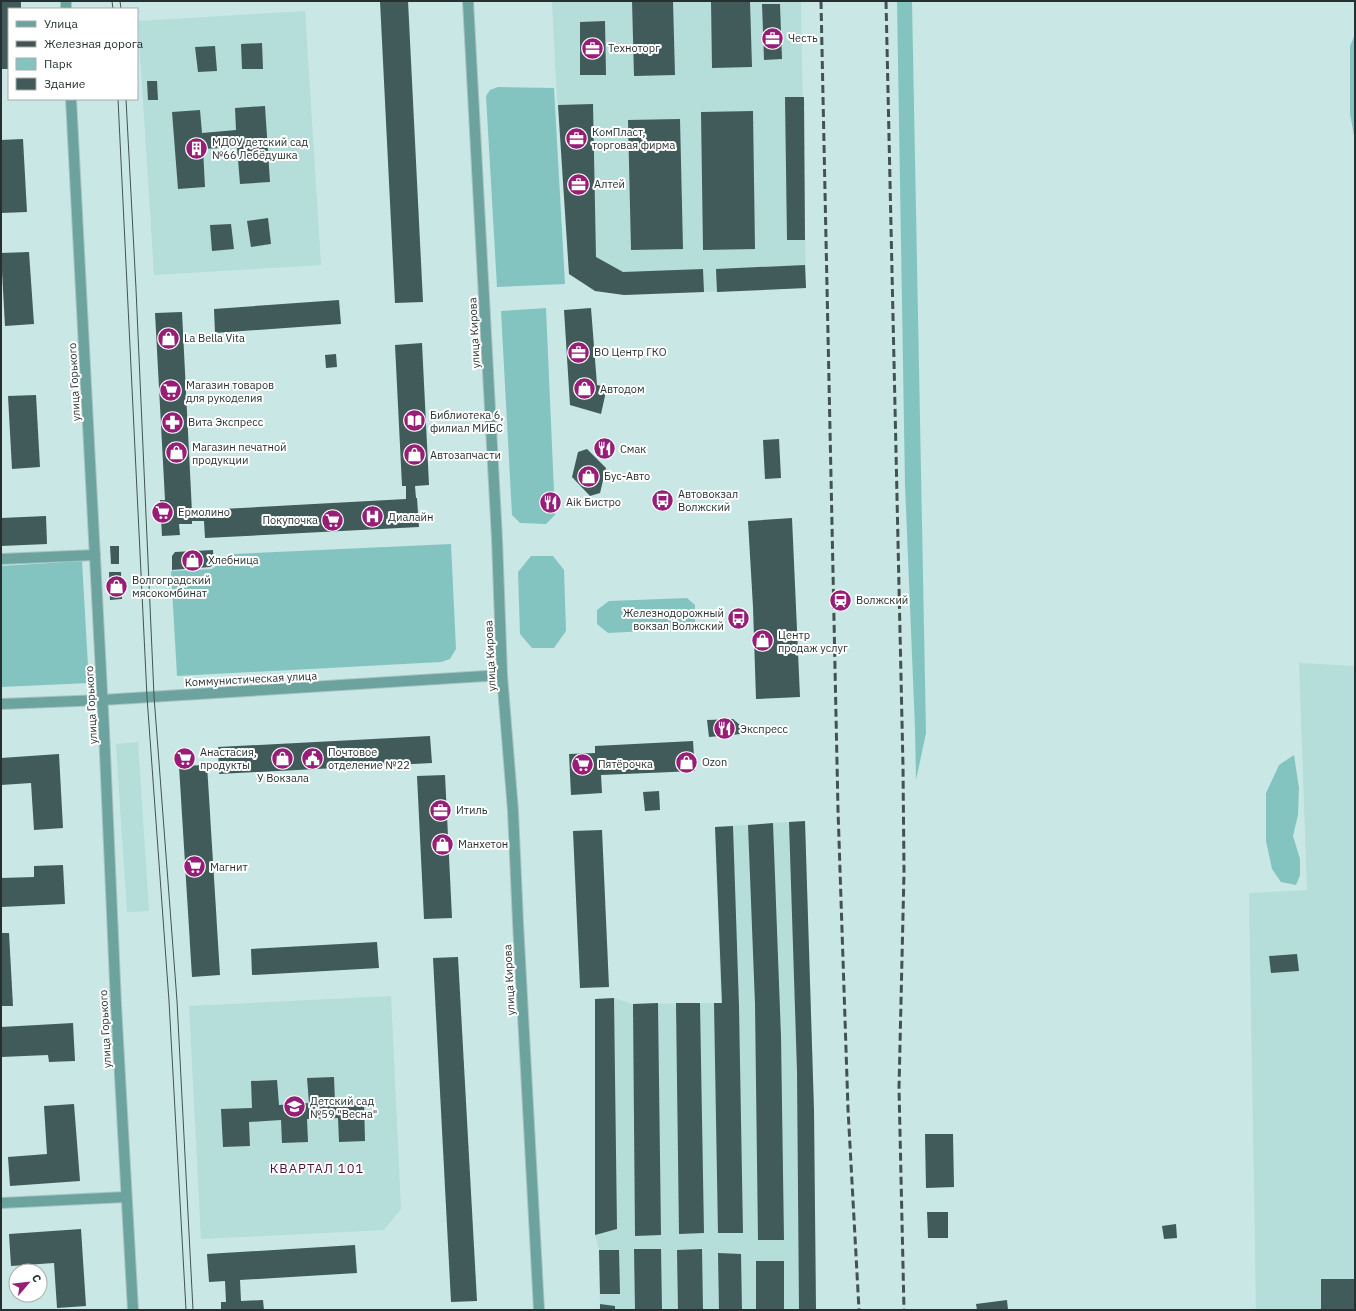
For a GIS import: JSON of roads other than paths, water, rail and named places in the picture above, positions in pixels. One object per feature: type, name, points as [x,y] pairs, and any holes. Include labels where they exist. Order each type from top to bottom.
[{"type":"street","name":"улица Кирова","points":[[468,1],[502,676],[513,812],[539,1310]]},
{"type":"street","name":"улица Горького","points":[[71,100],[95,555],[116,1005],[133,1310]]},
{"type":"street","points":[[1,559],[95,555]]},
{"type":"street","name":"Коммунистическая улица","points":[[1,704],[102,700],[502,676]]},
{"type":"street","points":[[1,1203],[126,1198]]},
{"type":"tram line","points":[[112,1],[113,8]]},
{"type":"tram line","points":[[120,1],[121,8]]},
{"type":"tram line","points":[[118,100],[147,697],[169,1001],[186,1310]]},
{"type":"tram line","points":[[126,100],[154,696],[177,1001],[193,1310]]},
{"type":"railway","points":[[821,1],[838,810],[848,1109],[859,1310]]},
{"type":"railway","points":[[886,1],[903,767],[904,872],[899,1088],[904,1310]]},
{"type":"place","name":"Честь","points":[[772,38]]},
{"type":"place","name":"Техноторг","points":[[592,48]]},
{"type":"place","name":"КомПласт, торговая фирма","points":[[576,138]]},
{"type":"place","name":"МДОУ детский сад №66 Лебёдушка","points":[[197,148]]},
{"type":"place","name":"Алтей","points":[[579,184]]},
{"type":"place","name":"La Bella Vita","points":[[169,338]]},
{"type":"place","name":"ВО Центр ГКО","points":[[579,352]]},
{"type":"place","name":"Автодом","points":[[585,389]]},
{"type":"place","name":"Магазин товаров для рукоделия","points":[[170,391]]},
{"type":"place","name":"Библиотека 6, филиал МИБС","points":[[414,421]]},
{"type":"place","name":"Вита Экспресс","points":[[173,422]]},
{"type":"place","name":"Смак","points":[[604,449]]},
{"type":"place","name":"Магазин печатной продукции","points":[[176,453]]},
{"type":"place","name":"Автозапчасти","points":[[414,455]]},
{"type":"place","name":"Бус-Авто","points":[[588,476]]},
{"type":"place","name":"Автовокзал Волжский","points":[[663,500]]},
{"type":"place","name":"Aik Бистро","points":[[551,502]]},
{"type":"place","name":"Ермолино","points":[[163,512]]},
{"type":"place","name":"Диалайн","points":[[373,517]]},
{"type":"place","name":"Покупочка","points":[[333,520]]},
{"type":"place","name":"Хлебница","points":[[193,560]]},
{"type":"place","name":"Волгоградский мясокомбинат","points":[[116,586]]},
{"type":"place","name":"Волжский","points":[[841,600]]},
{"type":"place","name":"Железнодорожный вокзал Волжский","points":[[739,619]]},
{"type":"place","name":"Центр продаж услуг","points":[[763,641]]},
{"type":"place","name":"Экспресс","points":[[724,729]]},
{"type":"place","name":"Анастасия, продукты","points":[[184,758]]},
{"type":"place","name":"У Вокзала","points":[[283,758]]},
{"type":"place","name":"Почтовое отделение №22","points":[[312,758]]},
{"type":"place","name":"Ozon","points":[[686,762]]},
{"type":"place","name":"Пятёрочка","points":[[582,764]]},
{"type":"place","name":"Итиль","points":[[440,810]]},
{"type":"place","name":"Манхетон","points":[[442,844]]},
{"type":"place","name":"Магнит","points":[[195,867]]},
{"type":"place","name":"Детский сад №59 \"Весна\"","points":[[295,1107]]},
{"type":"district","name":"КВАРТАЛ 101","points":[[317,1168]]}]
